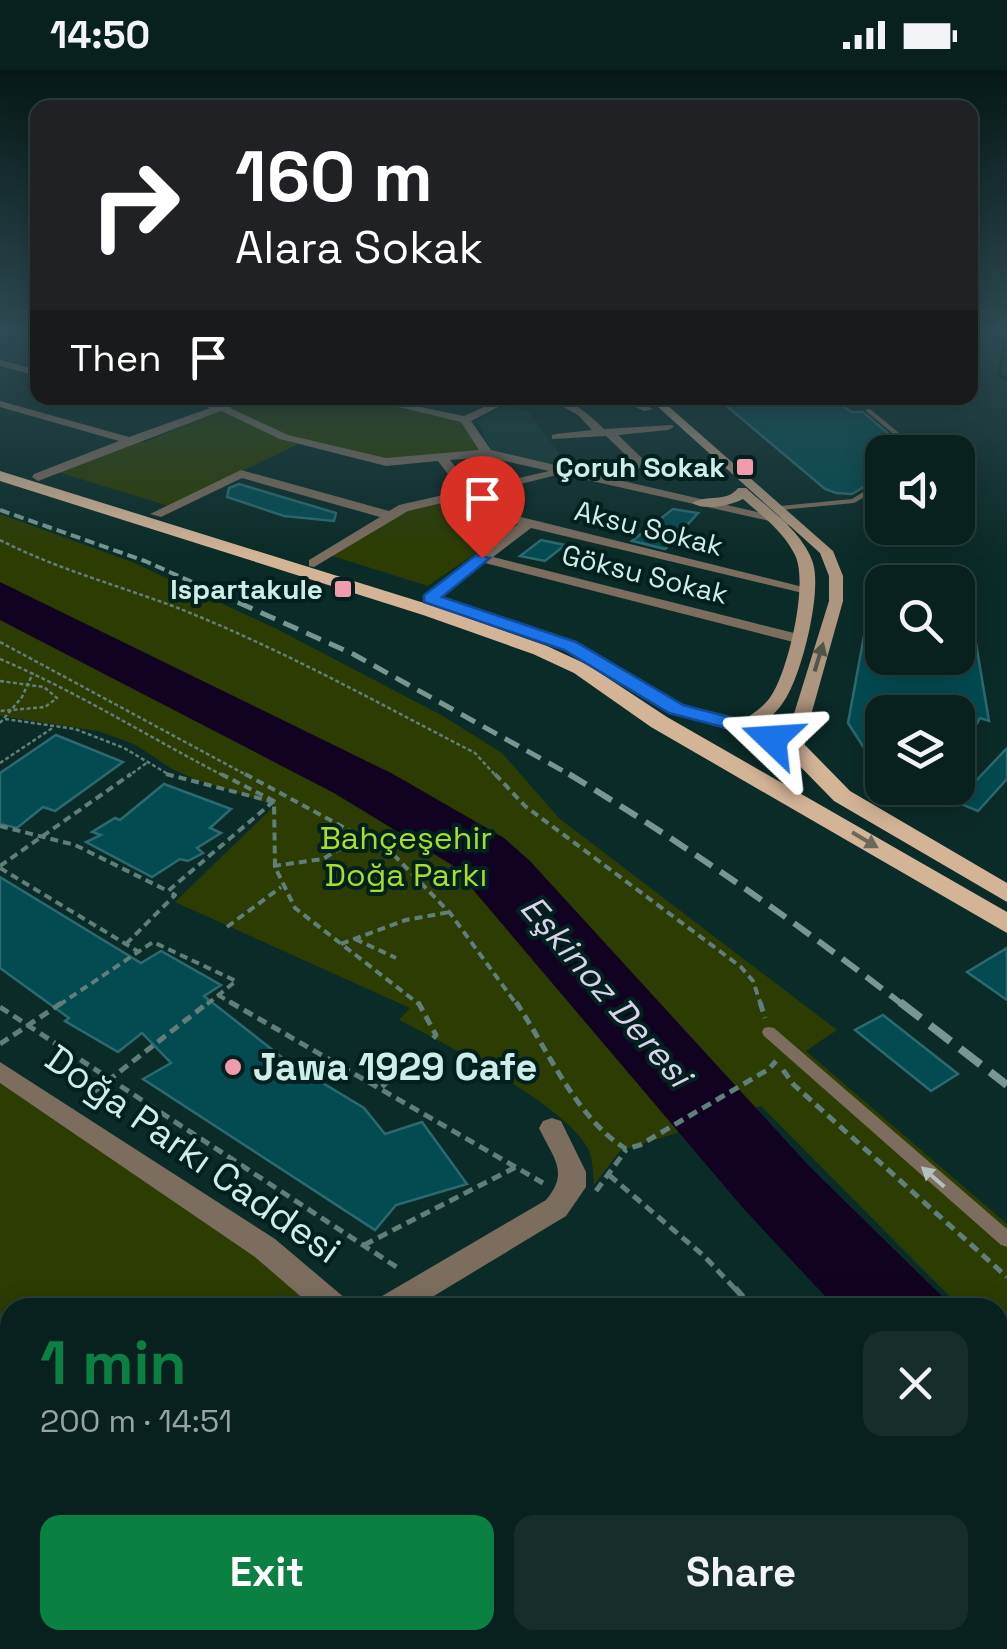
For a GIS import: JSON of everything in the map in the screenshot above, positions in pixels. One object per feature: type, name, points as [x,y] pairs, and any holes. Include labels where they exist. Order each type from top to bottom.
[{"type":"main road","points":[[654,408],[668,426],[744,493],[802,527],[826,551],[836,576],[836,601],[796,733],[810,783],[800,789],[781,790]]},
{"type":"main road","points":[[655,408],[776,514],[808,564],[810,583],[783,690],[767,714],[732,738],[720,754]]},
{"type":"main road","points":[[0,465],[570,646],[676,709],[745,727],[806,760],[842,796],[1007,894]]},
{"type":"main road","points":[[0,476],[412,605],[540,650],[581,669],[659,722],[1007,924]]},
{"type":"main road","points":[[698,502],[729,501],[744,493]]},
{"type":"street","points":[[13,408],[126,439],[145,438],[220,408],[284,437],[386,462],[487,454],[698,502],[776,514]]},
{"type":"street","points":[[410,408],[465,420],[487,408]]},
{"type":"street","points":[[571,408],[636,459],[633,470],[612,482]]},
{"type":"street","points":[[465,420],[487,454]]},
{"type":"street","points":[[556,437],[668,426]]},
{"type":"street","points":[[38,477],[126,439]]},
{"type":"street","name":"Aksu Sokak","points":[[443,460],[469,492],[526,524],[806,592]]},
{"type":"street","points":[[314,563],[388,516],[562,471]]},
{"type":"street","points":[[156,514],[241,474],[388,516]]},
{"type":"street","points":[[430,599],[526,524]]},
{"type":"street","name":"Göksu Sokak","points":[[482,558],[797,638]]},
{"type":"street","name":"Doğa Parkı Caddesi","points":[[0,1071],[265,1248],[324,1298]]},
{"type":"street","points":[[405,1298],[536,1222],[566,1196],[573,1187],[573,1172],[552,1128]]},
{"type":"lane","points":[[868,410],[898,435]]},
{"type":"lane","points":[[776,514],[854,501],[865,494]]},
{"type":"lane","points":[[769,1032],[1007,1240]]},
{"type":"path","points":[[0,540],[39,560],[89,579],[139,591],[256,640],[474,753],[525,806],[741,968],[753,982],[776,1062],[794,1086],[1007,1277]]},
{"type":"path","points":[[0,642],[393,854],[450,912],[478,948],[590,1118],[608,1138],[626,1149]]},
{"type":"path","points":[[0,659],[274,801],[278,818],[273,866],[282,887],[298,911],[421,1004],[436,1035],[431,1040]]},
{"type":"path","points":[[2,721],[33,673]]},
{"type":"path","points":[[0,681],[30,683],[55,692],[57,698],[45,706],[0,711]]},
{"type":"path","points":[[2,721],[56,726],[124,748],[182,780],[274,801]]},
{"type":"path","points":[[0,764],[56,726]]},
{"type":"path","points":[[138,952],[0,867],[148,762]]},
{"type":"path","points":[[168,891],[274,801]]},
{"type":"path","points":[[0,826],[75,846],[175,895],[126,944]]},
{"type":"path","points":[[273,866],[323,858],[363,835]]},
{"type":"path","points":[[227,927],[282,887]]},
{"type":"path","points":[[341,944],[406,920],[450,912]]},
{"type":"path","points":[[354,939],[396,958]]},
{"type":"path","points":[[0,1044],[152,942],[236,981],[64,1114]]},
{"type":"path","points":[[218,995],[566,1196],[592,1196],[626,1149],[640,1145],[776,1062]]},
{"type":"path","points":[[0,1006],[426,1286]]},
{"type":"path","points":[[380,1089],[415,1057]]},
{"type":"path","points":[[363,1245],[516,1167]]},
{"type":"path","points":[[610,1174],[704,1256],[744,1298]]},
{"type":"shaded area","points":[[501,408],[528,411],[570,469],[491,450],[477,421]]},
{"type":"green space","points":[[401,408],[461,422],[480,451],[389,460],[286,435],[230,410]]},
{"type":"green space","points":[[220,411],[298,444],[169,506],[51,470],[125,439],[145,442]]},
{"type":"green space","points":[[467,495],[520,523],[428,586],[329,555],[406,509]]},
{"type":"green space","name":"Bahçeşehir Doğa Parkı","points":[[0,514],[132,562],[277,629],[443,716],[502,753],[560,819],[837,1030],[806,1051],[1007,1224],[1007,1298],[951,1298],[761,1106],[620,1151],[594,1185],[590,1154],[580,1137],[535,1098],[399,1020],[410,1008],[175,902],[275,805],[197,780],[136,745],[98,731],[0,716]]},
{"type":"green space","points":[[0,1071],[323,1298],[0,1298]]},
{"type":"water","name":"Eşkinoz Deresi","points":[[0,582],[393,774],[504,838],[530,861],[809,1166],[944,1298],[827,1298],[743,1208],[452,865],[334,793],[0,620]]},
{"type":"building","points":[[728,408],[845,408],[863,412],[890,435],[865,435],[865,486],[852,494],[825,489]]},
{"type":"building","points":[[239,484],[336,513],[334,521],[284,516],[227,497],[229,488]]},
{"type":"building","points":[[673,509],[698,513],[665,549],[632,541]]},
{"type":"building","points":[[541,540],[565,545],[545,561],[520,556]]},
{"type":"building","points":[[865,631],[865,675],[975,675],[975,638],[989,721],[980,718],[975,726],[975,695],[865,695],[865,750],[848,723]]},
{"type":"building","points":[[56,735],[123,762],[55,811],[43,807],[17,828],[0,824],[0,773]]},
{"type":"building","points":[[1007,748],[1007,779],[978,811],[963,805],[975,805],[975,782]]},
{"type":"building","points":[[164,784],[231,809],[210,828],[221,833],[197,848],[203,853],[188,861],[180,859],[152,877],[86,842],[101,835],[92,832],[115,818],[120,820]]},
{"type":"building","points":[[0,877],[141,963],[161,951],[221,985],[204,996],[288,1062],[364,1108],[385,1134],[422,1122],[467,1184],[396,1205],[375,1230],[143,1079],[171,1063],[142,1033],[118,1052],[65,1021],[69,1018],[0,968]]},
{"type":"building","points":[[1007,948],[1007,1000],[967,972]]},
{"type":"building","points":[[883,1015],[958,1074],[931,1091],[855,1030]]},
{"type":"railway","points":[[0,510],[145,561],[221,595]]},
{"type":"railway","points":[[215,592],[353,654],[572,776]]},
{"type":"railway","points":[[572,776],[739,885],[903,1005]]},
{"type":"railway","points":[[900,1002],[1007,1085]]},
{"type":"place","name":"Çoruh Sokak","points":[[745,467]]},
{"type":"place","name":"Ispartakule","points":[[343,589]]},
{"type":"place","name":"Jawa 1929 Cafe","points":[[233,1067]]},
{"type":"route","points":[[482,558],[430,599],[570,646],[676,709],[745,727],[772,739]]}]
